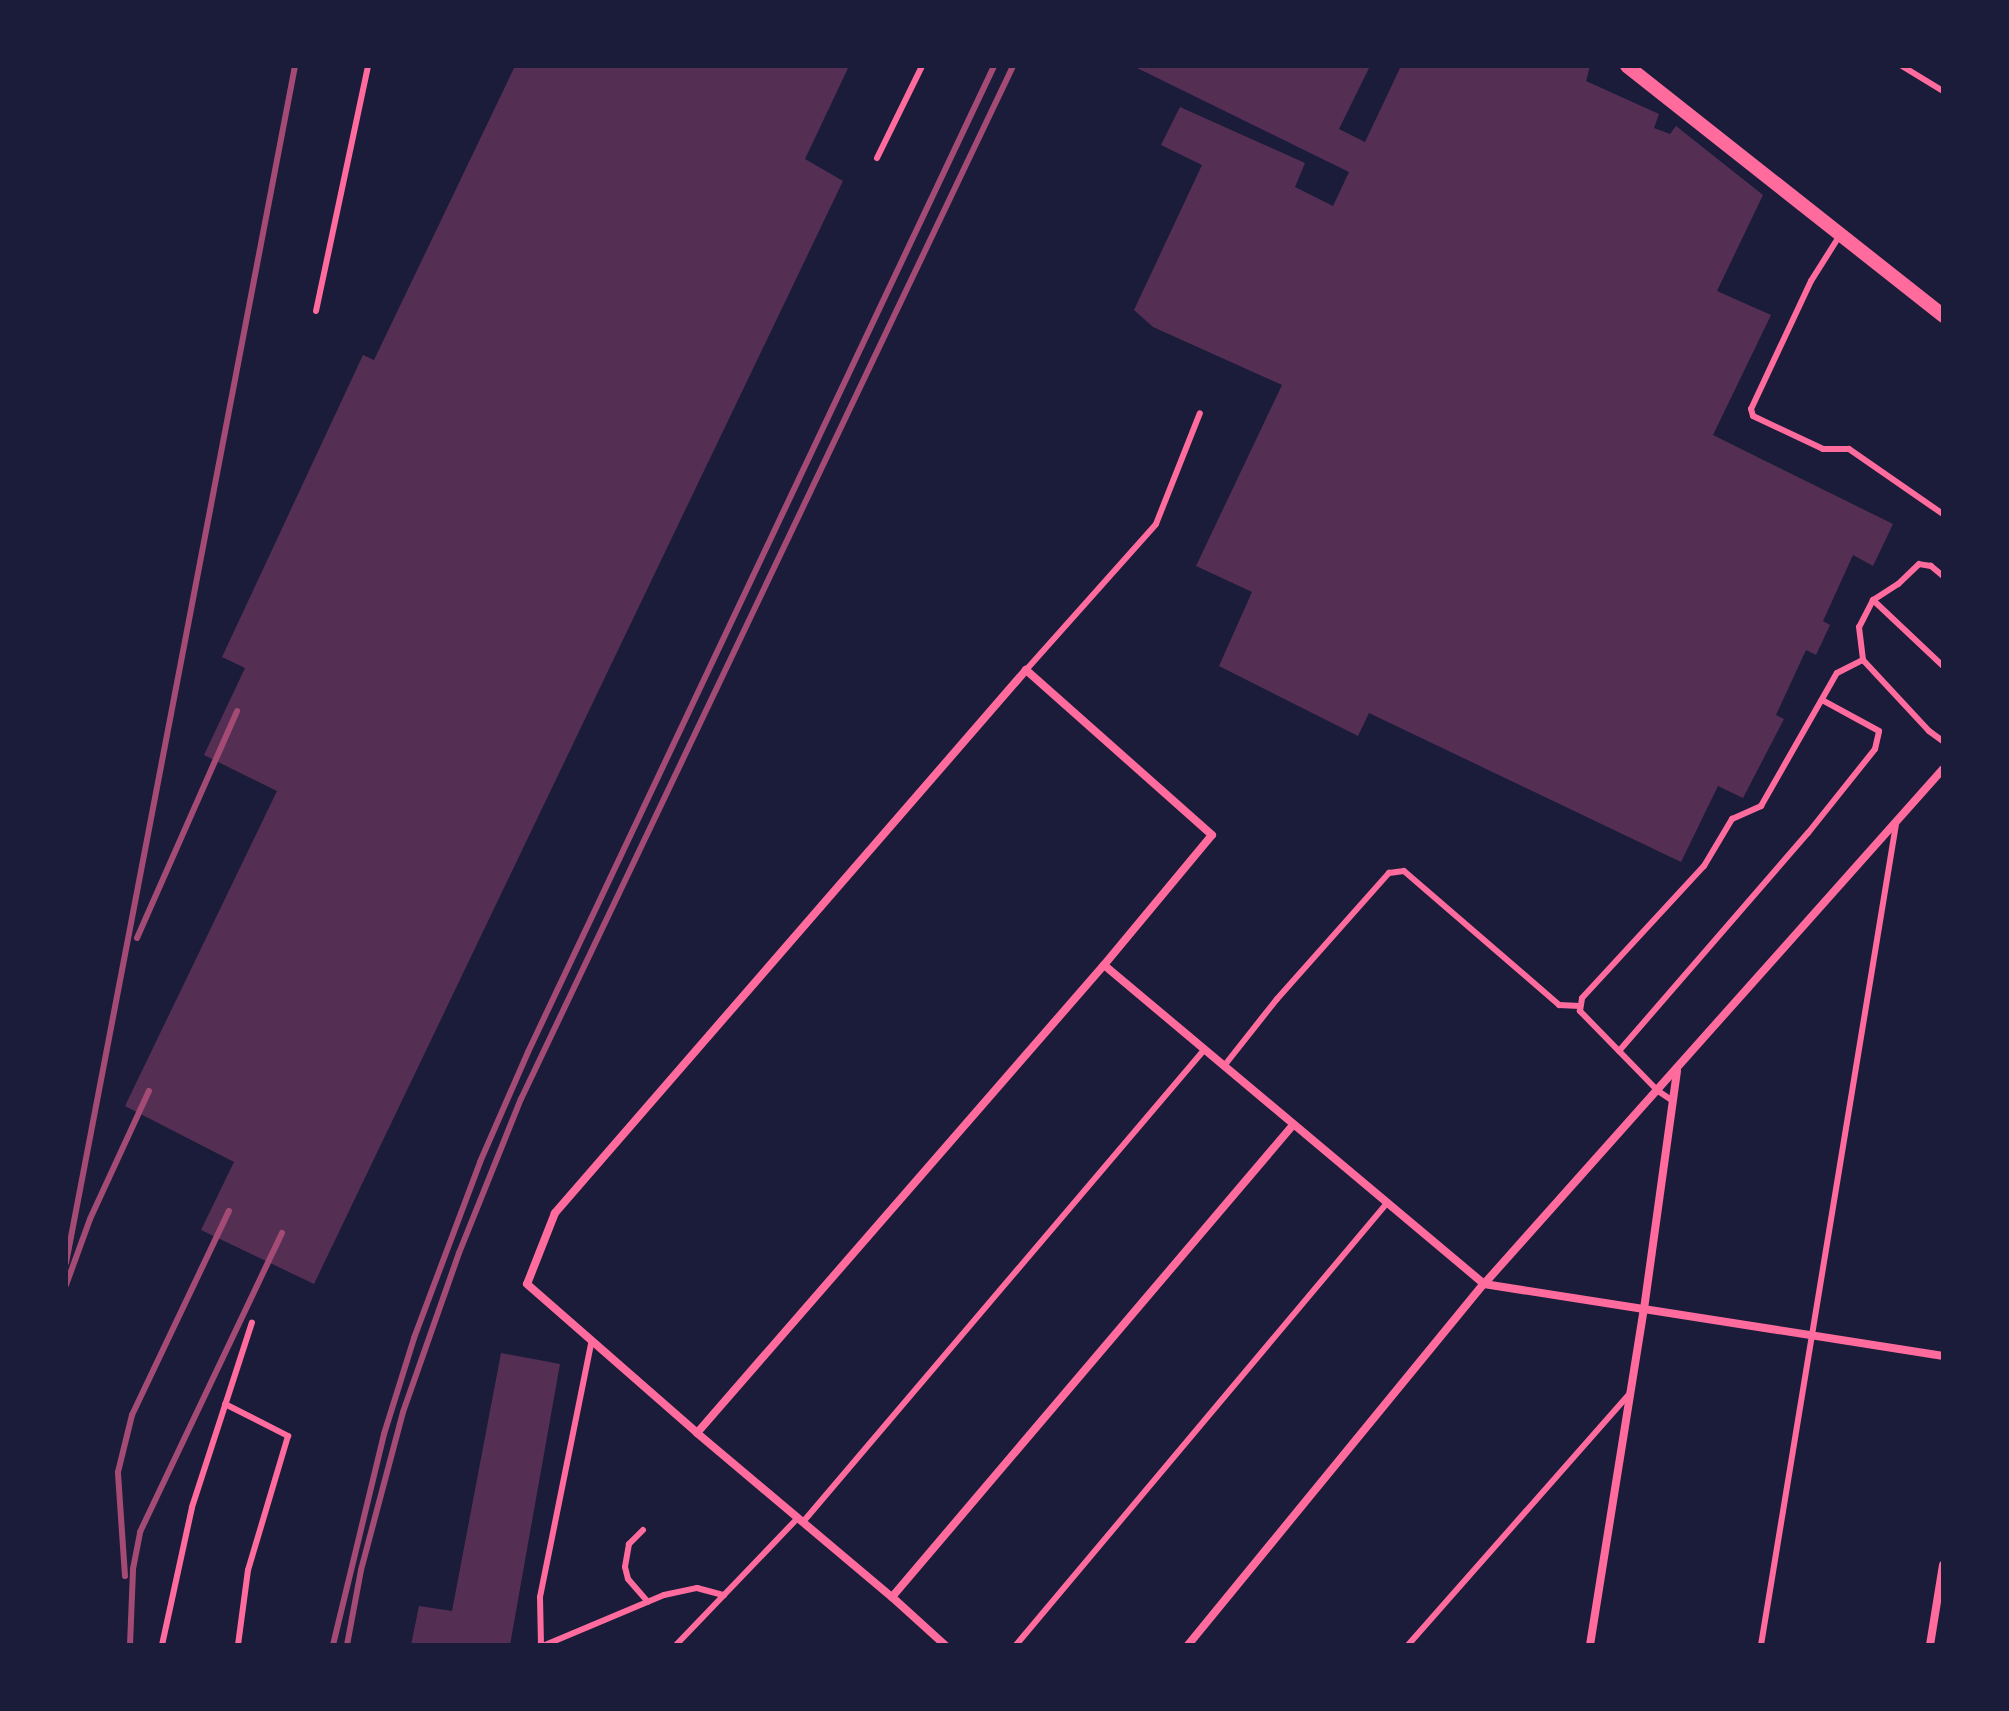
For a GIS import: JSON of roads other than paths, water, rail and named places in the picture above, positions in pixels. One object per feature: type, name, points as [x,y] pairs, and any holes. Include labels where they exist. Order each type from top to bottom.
[{"type":"street","points":[[1628,66],[1943,316]]},
{"type":"street","points":[[697,1433],[1104,965],[1212,835],[1026,670],[555,1213],[527,1284],[697,1433],[892,1597],[945,1645]]},
{"type":"street","points":[[1188,1645],[1484,1284],[1943,769]]},
{"type":"street","points":[[1104,965],[1484,1284],[1943,1356]]},
{"type":"street","points":[[1590,1645],[1644,1309],[1677,1070]]},
{"type":"street","points":[[892,1597],[1293,1125]]},
{"type":"street","points":[[1930,1645],[1943,1565]]},
{"type":"lane","points":[[316,311],[368,66]]},
{"type":"lane","points":[[877,158],[922,66]]},
{"type":"lane","points":[[1902,66],[1943,91]]},
{"type":"lane","points":[[1840,235],[1811,281],[1751,409],[1753,416],[1823,449],[1849,449],[1943,514]]},
{"type":"lane","points":[[1026,670],[1156,524],[1200,413]]},
{"type":"lane","points":[[1943,576],[1931,566],[1919,564],[1898,584],[1873,600],[1859,627],[1863,660],[1929,731],[1943,741]]},
{"type":"lane","points":[[1873,600],[1943,666]]},
{"type":"lane","points":[[1673,1101],[1658,1091],[1580,1011],[1582,998],[1704,866],[1732,819],[1761,806],[1837,673],[1863,660]]},
{"type":"lane","points":[[1619,1051],[1808,833],[1875,749],[1879,731],[1822,700]]},
{"type":"lane","points":[[1761,1645],[1896,822]]},
{"type":"lane","points":[[1224,1066],[1277,999],[1389,873],[1404,871],[1559,1005],[1580,1006]]},
{"type":"lane","points":[[676,1645],[800,1520],[1204,1050]]},
{"type":"lane","points":[[1016,1645],[1387,1203]]},
{"type":"lane","points":[[162,1645],[192,1507],[252,1322]]},
{"type":"lane","points":[[592,1340],[540,1597],[543,1645],[648,1602],[697,1588],[724,1595]]},
{"type":"lane","points":[[1408,1645],[1631,1392]]},
{"type":"lane","points":[[225,1404],[288,1436],[248,1570],[238,1645]]},
{"type":"lane","points":[[643,1530],[629,1544],[625,1567],[628,1579],[648,1602]]},
{"type":"lane","points":[[1417,1636],[1417,1645]]},
{"type":"railway","points":[[66,1263],[295,66]]},
{"type":"railway","points":[[333,1645],[384,1434],[414,1338],[480,1162],[528,1052],[994,66]]},
{"type":"railway","points":[[347,1645],[361,1570],[403,1412],[459,1253],[521,1099],[1013,66]]},
{"type":"railway","points":[[137,938],[237,711]]},
{"type":"railway","points":[[66,1285],[90,1219],[149,1091]]},
{"type":"railway","points":[[125,1576],[118,1472],[132,1415],[229,1211]]},
{"type":"railway","points":[[130,1645],[133,1569],[140,1532],[282,1233]]}]
